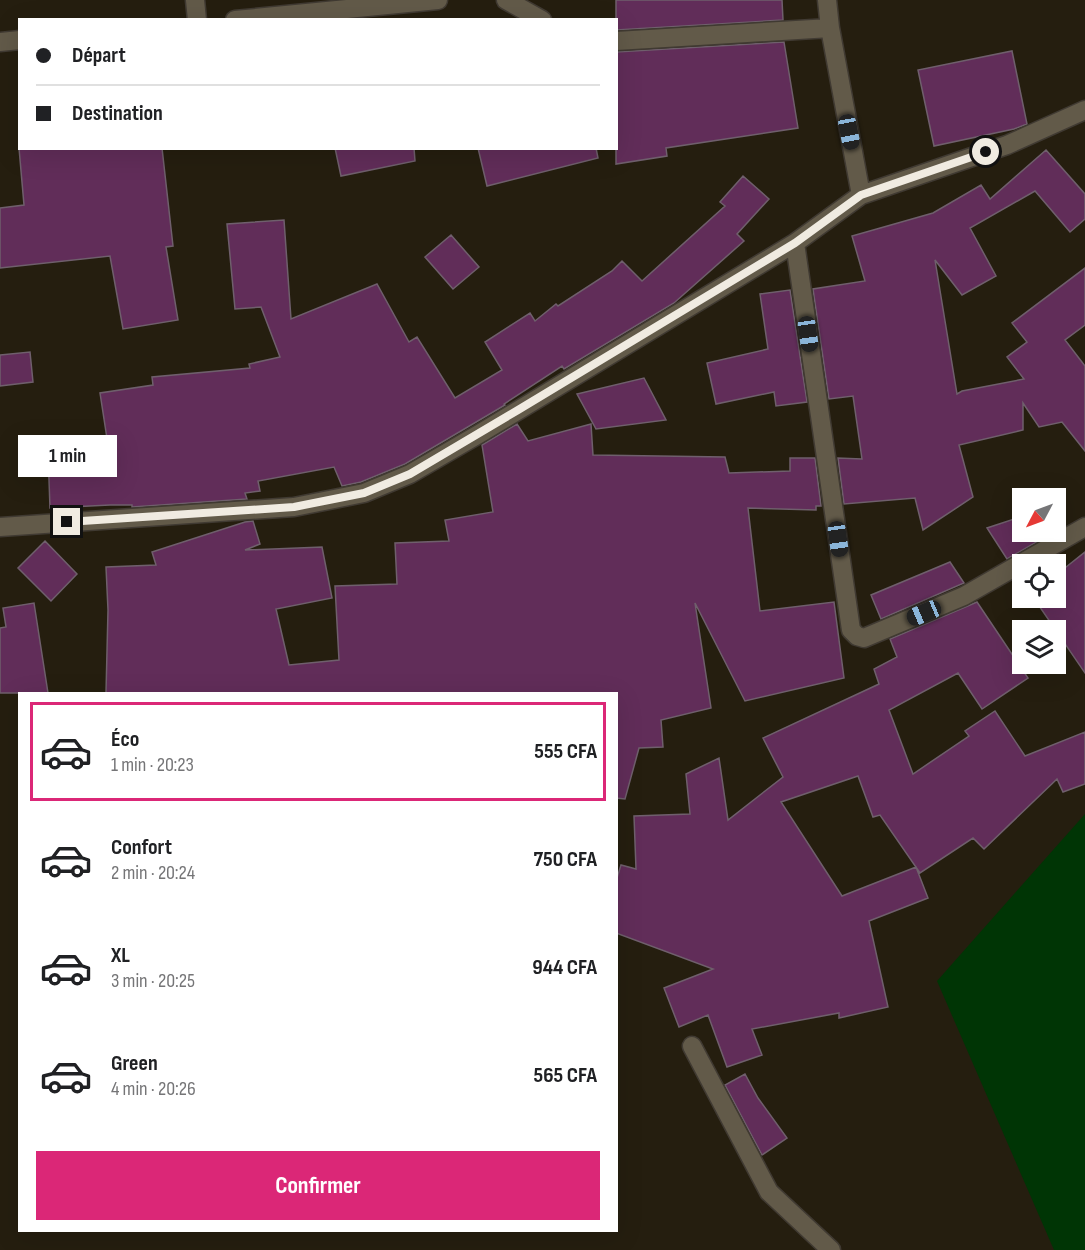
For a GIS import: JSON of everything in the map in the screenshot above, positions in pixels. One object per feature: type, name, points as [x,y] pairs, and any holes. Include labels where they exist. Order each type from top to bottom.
[{"type":"street","points":[[195,0],[197,18]]},
{"type":"street","points":[[255,18],[438,0]]},
{"type":"street","points":[[506,0],[538,18]]},
{"type":"street","points":[[827,0],[830,28],[861,195]]},
{"type":"street","points":[[618,41],[830,28]]},
{"type":"street","points":[[0,42],[18,40]]},
{"type":"street","points":[[0,527],[294,507],[364,493],[420,468],[795,243],[861,195],[1007,145],[1085,110]]},
{"type":"street","points":[[795,243],[852,630],[857,636],[864,638],[964,596],[1085,527]]},
{"type":"street","points":[[692,1046],[769,1192],[831,1250]]},
{"type":"green space","points":[[1085,814],[1085,1250],[1054,1250],[937,981]]},
{"type":"building","points":[[616,0],[782,0],[783,20],[618,30],[618,18],[616,18]]},
{"type":"building","points":[[784,42],[798,128],[666,148],[667,156],[616,164],[618,52]]},
{"type":"building","points":[[1012,51],[1027,124],[1014,129],[934,146],[918,70]]},
{"type":"building","points":[[19,150],[162,150],[173,246],[166,247],[178,320],[123,329],[110,256],[0,268],[0,208],[24,205]]},
{"type":"building","points":[[335,150],[414,150],[415,161],[341,176]]},
{"type":"building","points":[[478,150],[596,150],[598,158],[487,186]]},
{"type":"building","points":[[1046,150],[1085,194],[1085,219],[1070,232],[1035,191],[970,228],[996,276],[962,295],[935,260],[957,394],[962,391],[1024,379],[1007,357],[1027,342],[1012,323],[1085,268],[1085,325],[1065,340],[1085,366],[1085,451],[1062,422],[1039,427],[1023,403],[1023,430],[959,445],[973,497],[923,530],[915,498],[844,504],[838,458],[862,459],[853,396],[829,399],[813,289],[865,281],[852,236],[933,213],[981,185],[990,199]]},
{"type":"building","points":[[743,176],[769,199],[737,234],[744,241],[674,303],[564,369],[562,366],[505,405],[405,464],[361,482],[342,486],[334,467],[258,481],[260,491],[245,493],[247,499],[132,507],[132,505],[110,505],[50,508],[48,452],[106,450],[105,445],[108,445],[100,393],[153,385],[152,377],[250,368],[249,364],[280,357],[261,307],[235,309],[227,224],[284,220],[291,319],[377,284],[409,342],[417,337],[455,398],[502,370],[485,342],[530,313],[535,321],[556,304],[558,306],[612,271],[622,261],[642,281],[725,206],[720,202]]},
{"type":"building","points":[[451,235],[479,267],[453,289],[425,257]]},
{"type":"building","points":[[790,290],[807,402],[776,406],[774,392],[716,404],[707,363],[768,349],[760,294]]},
{"type":"building","points":[[30,352],[33,382],[0,386],[0,355]]},
{"type":"building","points":[[644,378],[666,420],[596,429],[577,394]]},
{"type":"building","points":[[517,424],[528,441],[591,424],[593,455],[725,457],[729,473],[790,471],[790,458],[815,458],[821,506],[816,506],[816,510],[748,508],[760,611],[834,602],[844,678],[745,701],[695,603],[711,708],[661,720],[663,747],[639,748],[625,799],[618,798],[618,692],[106,692],[108,610],[106,567],[156,565],[152,552],[253,521],[260,544],[245,550],[322,547],[332,598],[276,609],[289,665],[339,660],[335,586],[397,584],[395,543],[449,541],[445,520],[493,512],[482,445]]},
{"type":"building","points":[[1012,520],[1012,542],[1037,542],[1012,554],[1007,559],[987,528]]},
{"type":"building","points":[[45,541],[77,574],[51,601],[18,568]]},
{"type":"building","points":[[1085,552],[1085,673],[1066,645],[1066,620],[1049,620],[1041,608],[1066,608],[1066,567]]},
{"type":"building","points":[[950,562],[964,583],[881,619],[871,595]]},
{"type":"building","points":[[977,602],[1012,654],[1012,674],[1025,674],[1028,678],[982,709],[958,673],[889,710],[913,774],[969,736],[965,731],[995,711],[1025,756],[1085,732],[1085,784],[1063,792],[1057,779],[984,849],[973,838],[920,873],[916,867],[928,898],[869,921],[888,1007],[839,1018],[839,1013],[752,1029],[762,1055],[727,1067],[708,1015],[679,1027],[664,988],[713,969],[618,934],[618,875],[621,865],[636,869],[634,816],[690,814],[686,774],[719,758],[728,820],[783,777],[763,738],[879,684],[874,669],[897,657],[890,639]],"holes":[[[858,776],[873,817],[880,815],[916,867],[842,896],[781,802]]]},
{"type":"building","points":[[34,603],[48,692],[0,693],[0,628],[6,627],[3,608]]},
{"type":"building","points":[[745,1074],[758,1098],[787,1138],[762,1155],[725,1085]]},
{"type":"route","points":[[67,522],[294,507],[364,493],[410,474],[518,410],[795,243],[861,195],[986,152]]}]
